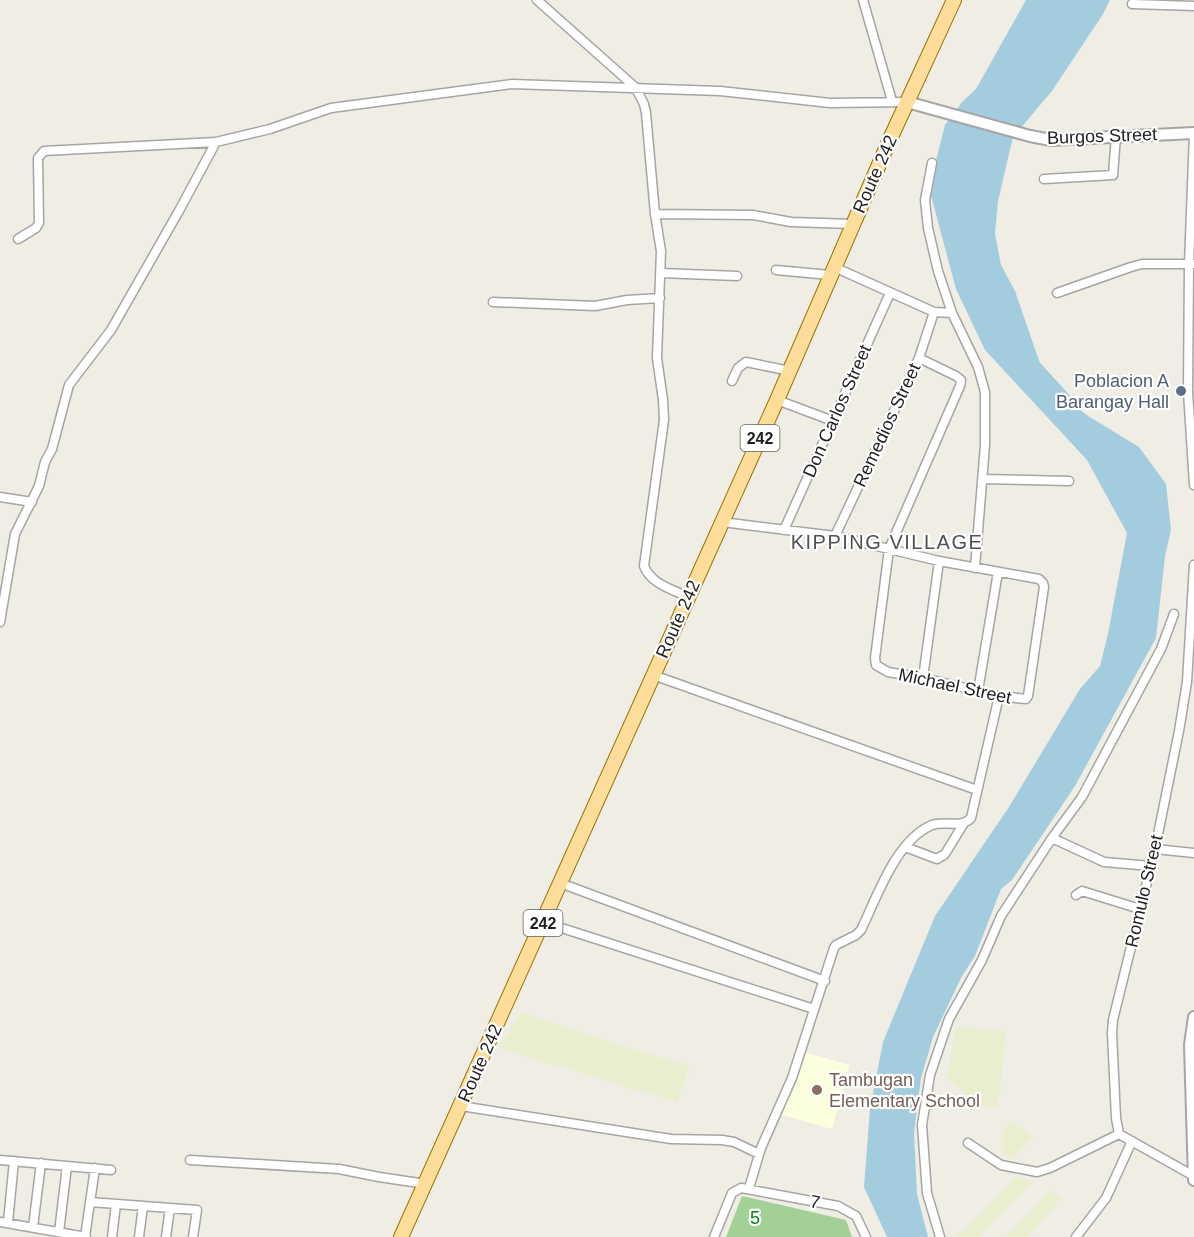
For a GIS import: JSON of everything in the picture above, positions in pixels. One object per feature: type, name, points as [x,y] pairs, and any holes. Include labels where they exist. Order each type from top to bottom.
[{"type":"main road","name":"Route 242","points":[[401,1237],[777,400],[853,224],[900,102],[954,0]]},
{"type":"street","points":[[537,0],[635,87],[644,104],[661,251],[657,358],[664,420],[644,566],[647,574],[653,579],[688,597]]},
{"type":"street","points":[[18,239],[36,228],[39,223],[38,158],[44,151],[216,142],[270,129],[322,109],[414,95],[512,84],[720,91],[830,103],[900,102],[863,0]]},
{"type":"street","points":[[1132,4],[1194,6]]},
{"type":"street","name":"Burgos Street","points":[[900,102],[1030,136],[1064,140],[1194,133]]},
{"type":"street","points":[[1194,124],[1191,264],[1194,485]]},
{"type":"street","points":[[1044,179],[1113,175],[1116,136]]},
{"type":"street","points":[[0,621],[15,534],[39,486],[71,381],[111,330],[216,142]]},
{"type":"street","points":[[932,163],[925,200],[928,228],[938,271],[952,313],[982,376],[986,422],[975,568]]},
{"type":"street","points":[[655,214],[753,215],[791,222],[853,224]]},
{"type":"street","points":[[1057,293],[1142,264],[1191,264]]},
{"type":"street","points":[[776,270],[832,271],[934,312],[952,313]]},
{"type":"street","points":[[661,273],[737,276]]},
{"type":"street","name":"Don Carlos Street","points":[[784,530],[890,293]]},
{"type":"street","points":[[493,302],[595,306],[627,300],[660,298]]},
{"type":"street","name":"Remedios Street","points":[[835,536],[919,358],[934,312]]},
{"type":"street","points":[[890,549],[961,380],[919,358]]},
{"type":"street","points":[[732,381],[738,368],[746,362],[790,370]]},
{"type":"street","points":[[777,400],[833,421]]},
{"type":"street","points":[[983,479],[1069,481]]},
{"type":"street","points":[[0,498],[32,502]]},
{"type":"street","points":[[722,522],[835,536],[939,561],[998,572],[978,691]]},
{"type":"street","name":"Michael Street","points":[[890,549],[875,658],[876,665],[888,672],[999,696],[1026,699],[1043,583],[1039,579],[998,572]]},
{"type":"street","points":[[923,678],[939,561]]},
{"type":"street","name":"Romulo Street","points":[[1119,1134],[1116,1118],[1113,1020],[1155,849],[1179,731],[1191,656],[1194,565]]},
{"type":"street","points":[[940,1237],[927,1193],[922,1125],[930,1075],[949,1019],[982,960],[1001,916],[1082,797],[1161,648],[1174,614]]},
{"type":"street","points":[[653,675],[977,790]]},
{"type":"street","points":[[906,847],[937,859],[945,854],[964,824],[971,818],[999,696]]},
{"type":"street","points":[[714,1237],[732,1192],[741,1188],[749,1188],[759,1154],[792,1078],[836,945],[861,930],[887,876],[912,840],[930,826],[946,822],[964,824]]},
{"type":"street","points":[[1052,838],[1104,862],[1151,866]]},
{"type":"street","points":[[1155,849],[1194,854]]},
{"type":"street","points":[[560,882],[825,981]]},
{"type":"street","points":[[1076,895],[1082,891],[1088,892],[1140,909]]},
{"type":"street","points":[[543,922],[814,1009]]},
{"type":"street","points":[[968,1143],[1001,1165],[1042,1172],[1119,1134],[1193,1175],[1192,1045],[1194,1017]]},
{"type":"street","points":[[461,1106],[662,1138],[722,1140],[734,1142],[759,1154]]},
{"type":"street","points":[[1076,1237],[1107,1198],[1132,1142]]},
{"type":"street","points":[[0,1160],[111,1170]]},
{"type":"street","points":[[190,1160],[339,1169],[379,1178],[426,1184]]},
{"type":"street","points":[[14,1161],[4,1222],[85,1237],[95,1168]]},
{"type":"street","points":[[33,1227],[41,1163]]},
{"type":"street","points":[[59,1232],[67,1166]]},
{"type":"street","name":"7","points":[[749,1188],[838,1206],[856,1216],[866,1237]]},
{"type":"street","points":[[90,1202],[197,1210],[193,1237]]},
{"type":"street","points":[[112,1237],[116,1204]]},
{"type":"street","points":[[139,1237],[142,1206]]},
{"type":"street","points":[[166,1237],[170,1208]]},
{"type":"shaded area","points":[[522,1013],[690,1067],[677,1102],[498,1048]]},
{"type":"shaded area","points":[[956,1026],[1006,1032],[998,1108],[976,1103],[947,1079]]},
{"type":"shaded area","name":"Tambugan Elementary School","points":[[804,1052],[850,1065],[832,1129],[782,1115]]},
{"type":"shaded area","points":[[1010,1120],[1033,1137],[1011,1161],[1000,1147],[1002,1133]]},
{"type":"shaded area","points":[[1015,1178],[1034,1181],[979,1237],[957,1237]]},
{"type":"shaded area","points":[[1050,1190],[1062,1198],[1028,1237],[1006,1237]]},
{"type":"green space","name":"5","points":[[742,1196],[846,1220],[852,1237],[726,1237]]},
{"type":"water","points":[[1026,0],[1110,0],[1052,91],[1013,137],[998,201],[995,234],[1001,265],[1015,291],[1046,381],[1088,416],[1139,447],[1166,484],[1171,530],[1165,556],[1156,638],[1075,786],[1012,880],[1001,889],[975,956],[962,976],[933,1037],[921,1078],[914,1133],[917,1194],[928,1237],[887,1237],[864,1187],[870,1109],[883,1042],[935,916],[1009,807],[1080,689],[1100,666],[1127,533],[1087,460],[985,350],[956,289],[929,188],[945,125],[962,102],[976,89]]},
{"type":"waterway","points":[[1034,365],[1065,399]]},
{"type":"place","name":"Poblacion A Barangay Hall","points":[[1181,391]]},
{"type":"place","name":"Tambugan Elementary School","points":[[817,1090]]},
{"type":"district","name":"KIPPING VILLAGE","points":[[887,542]]}]
